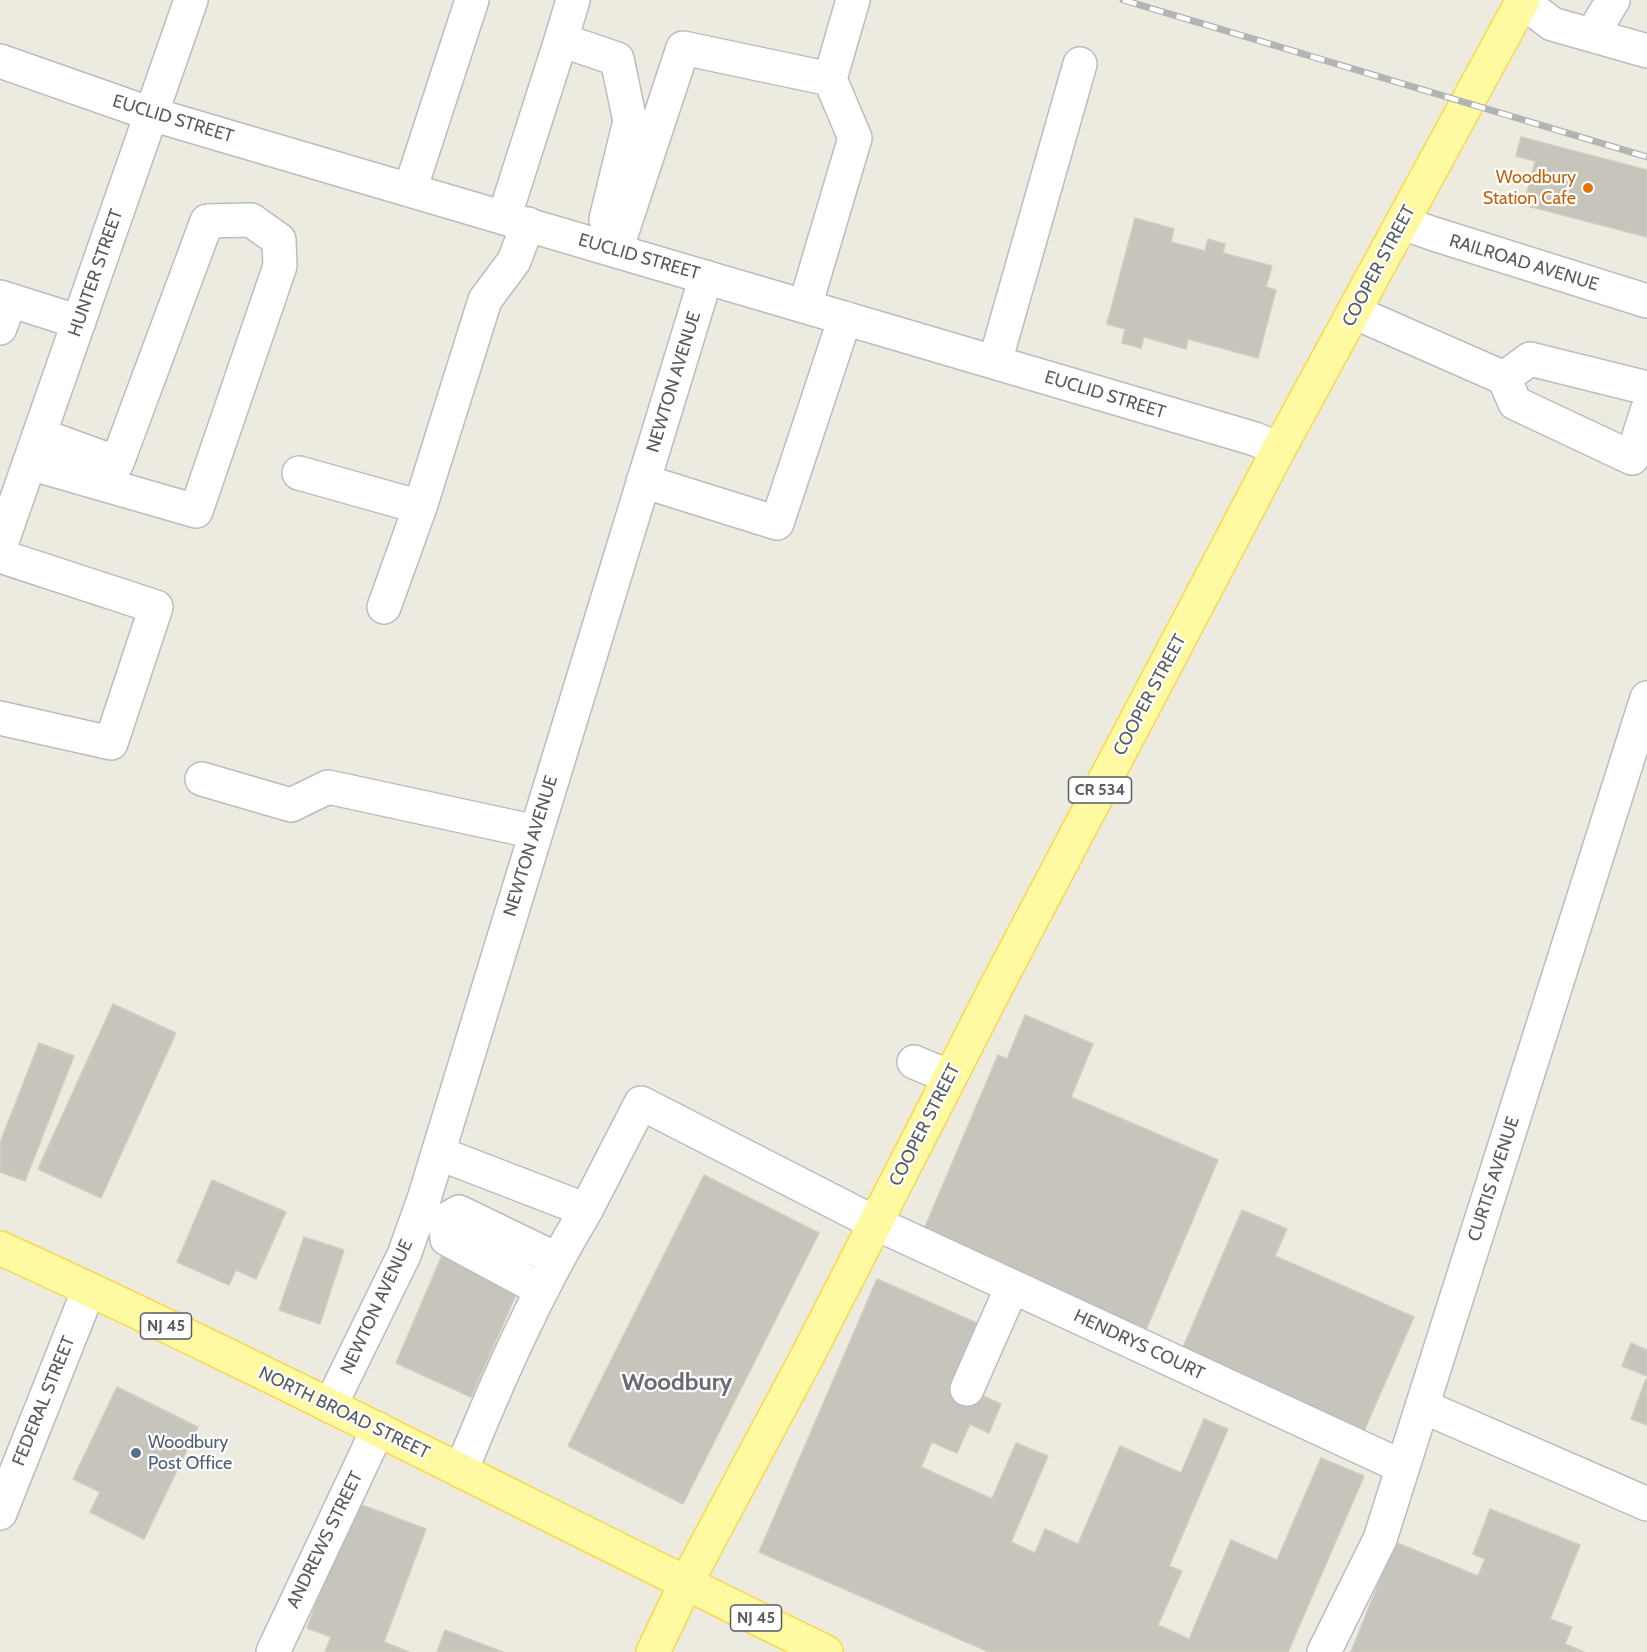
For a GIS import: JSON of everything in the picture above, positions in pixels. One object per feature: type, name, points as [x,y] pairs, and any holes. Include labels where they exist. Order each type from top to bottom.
[{"type":"main road","name":"COOPER STREET","points":[[653,1652],[685,1585],[810,1351],[950,1077],[1279,449],[1522,0]]},
{"type":"main road","name":"NORTH BROAD STREET","points":[[0,1248],[89,1288],[378,1429],[685,1585]]},
{"type":"main road","name":"NJ 45","points":[[685,1585],[826,1652]]},
{"type":"street","name":"HUNTER STREET","points":[[3,526],[34,449],[191,0]]},
{"type":"street","points":[[410,190],[472,0]]},
{"type":"street","points":[[384,607],[420,507],[485,300],[514,261],[516,221],[573,0]]},
{"type":"street","points":[[805,306],[855,138],[830,79],[853,0]]},
{"type":"street","points":[[1522,0],[1552,24],[1647,51]]},
{"type":"street","points":[[1592,35],[1613,0]]},
{"type":"street","points":[[561,40],[617,59],[630,121],[608,248]]},
{"type":"street","points":[[608,248],[682,48],[830,79]]},
{"type":"street","name":"EUCLID STREET","points":[[0,61],[151,114],[1255,439],[1279,449]]},
{"type":"street","points":[[995,362],[1080,64]]},
{"type":"street","points":[[207,220],[251,220],[279,240],[280,266],[196,511],[34,449],[117,463],[207,220]]},
{"type":"street","name":"RAILROAD AVENUE","points":[[1402,223],[1647,301]]},
{"type":"street","name":"NEWTON AVENUE","points":[[330,1406],[404,1255],[433,1214],[438,1153],[706,277]]},
{"type":"street","points":[[3,308],[79,322]]},
{"type":"street","points":[[1354,312],[1504,378],[1515,403],[1632,458],[1647,411]]},
{"type":"street","points":[[643,481],[777,523],[845,318]]},
{"type":"street","points":[[1504,378],[1530,359],[1647,388]]},
{"type":"street","points":[[299,473],[420,507]]},
{"type":"street","points":[[0,556],[156,608],[111,742],[0,717]]},
{"type":"street","name":"CURTIS AVENUE","points":[[1324,1652],[1380,1539],[1647,698]]},
{"type":"street","points":[[202,779],[291,805],[328,787],[536,832]]},
{"type":"street","points":[[914,1062],[950,1077]]},
{"type":"street","name":"HENDRYS COURT","points":[[586,1210],[641,1103],[876,1223],[1403,1467]]},
{"type":"street","points":[[438,1153],[586,1210],[549,1274],[497,1382],[461,1471]]},
{"type":"street","points":[[433,1214],[447,1239],[549,1274]]},
{"type":"street","points":[[967,1389],[1012,1287]]},
{"type":"street","name":"FEDERAL STREET","points":[[0,1513],[89,1288]]},
{"type":"street","points":[[1422,1406],[1647,1504]]},
{"type":"street","name":"ANDREWS STREET","points":[[273,1652],[378,1429]]},
{"type":"building","name":"Woodbury Station Cafe","points":[[1521,137],[1647,170],[1647,237],[1524,205],[1535,161],[1516,156]]},
{"type":"building","points":[[1135,218],[1174,229],[1171,242],[1205,251],[1208,239],[1225,244],[1223,253],[1272,266],[1266,287],[1276,290],[1258,358],[1188,339],[1186,349],[1144,337],[1141,348],[1122,343],[1125,329],[1107,324]]},
{"type":"building","points":[[113,1004],[176,1033],[101,1198],[38,1169]]},
{"type":"building","points":[[1025,1015],[1093,1044],[1071,1097],[1218,1160],[1146,1330],[922,1234],[998,1055],[1007,1059]]},
{"type":"building","points":[[39,1043],[74,1056],[25,1181],[0,1172],[0,1143]]},
{"type":"building","points":[[704,1175],[819,1233],[683,1504],[568,1446]]},
{"type":"building","points":[[212,1180],[286,1212],[256,1279],[236,1270],[229,1285],[177,1262]]},
{"type":"building","points":[[1242,1210],[1287,1229],[1275,1256],[1414,1317],[1363,1433],[1181,1352]]},
{"type":"building","points":[[304,1237],[344,1250],[320,1324],[279,1310]]},
{"type":"building","points":[[443,1253],[519,1288],[471,1397],[396,1363]]},
{"type":"building","points":[[877,1279],[977,1323],[952,1382],[1001,1404],[989,1433],[970,1424],[957,1453],[932,1442],[921,1467],[992,1499],[1016,1443],[1048,1456],[1011,1542],[1035,1553],[1045,1529],[1078,1544],[1120,1446],[1181,1473],[1204,1419],[1228,1429],[1169,1566],[1182,1571],[1158,1625],[1189,1639],[1231,1540],[1277,1560],[1321,1458],[1364,1476],[1288,1652],[989,1652],[759,1552]]},
{"type":"building","points":[[1631,1343],[1647,1350],[1647,1376],[1622,1366]]},
{"type":"building","points":[[1647,1380],[1647,1425],[1631,1419]]},
{"type":"building","name":"Woodbury Post Office","points":[[117,1387],[198,1427],[144,1539],[90,1512],[100,1492],[73,1479]]},
{"type":"building","points":[[354,1502],[426,1529],[384,1642],[409,1652],[325,1652],[331,1637],[307,1628]]},
{"type":"building","points":[[1490,1509],[1580,1545],[1550,1619],[1572,1627],[1565,1644],[1584,1652],[1351,1652],[1395,1542],[1478,1576],[1485,1559],[1473,1554]]},
{"type":"building","points":[[445,1630],[503,1652],[437,1652]]},
{"type":"railway","points":[[1123,0],[1647,157]]},
{"type":"place","name":"Woodbury Station Cafe","points":[[1588,188]]},
{"type":"place","name":"Woodbury Post Office","points":[[136,1453]]},
{"type":"district","name":"Woodbury","points":[[677,1383]]}]
